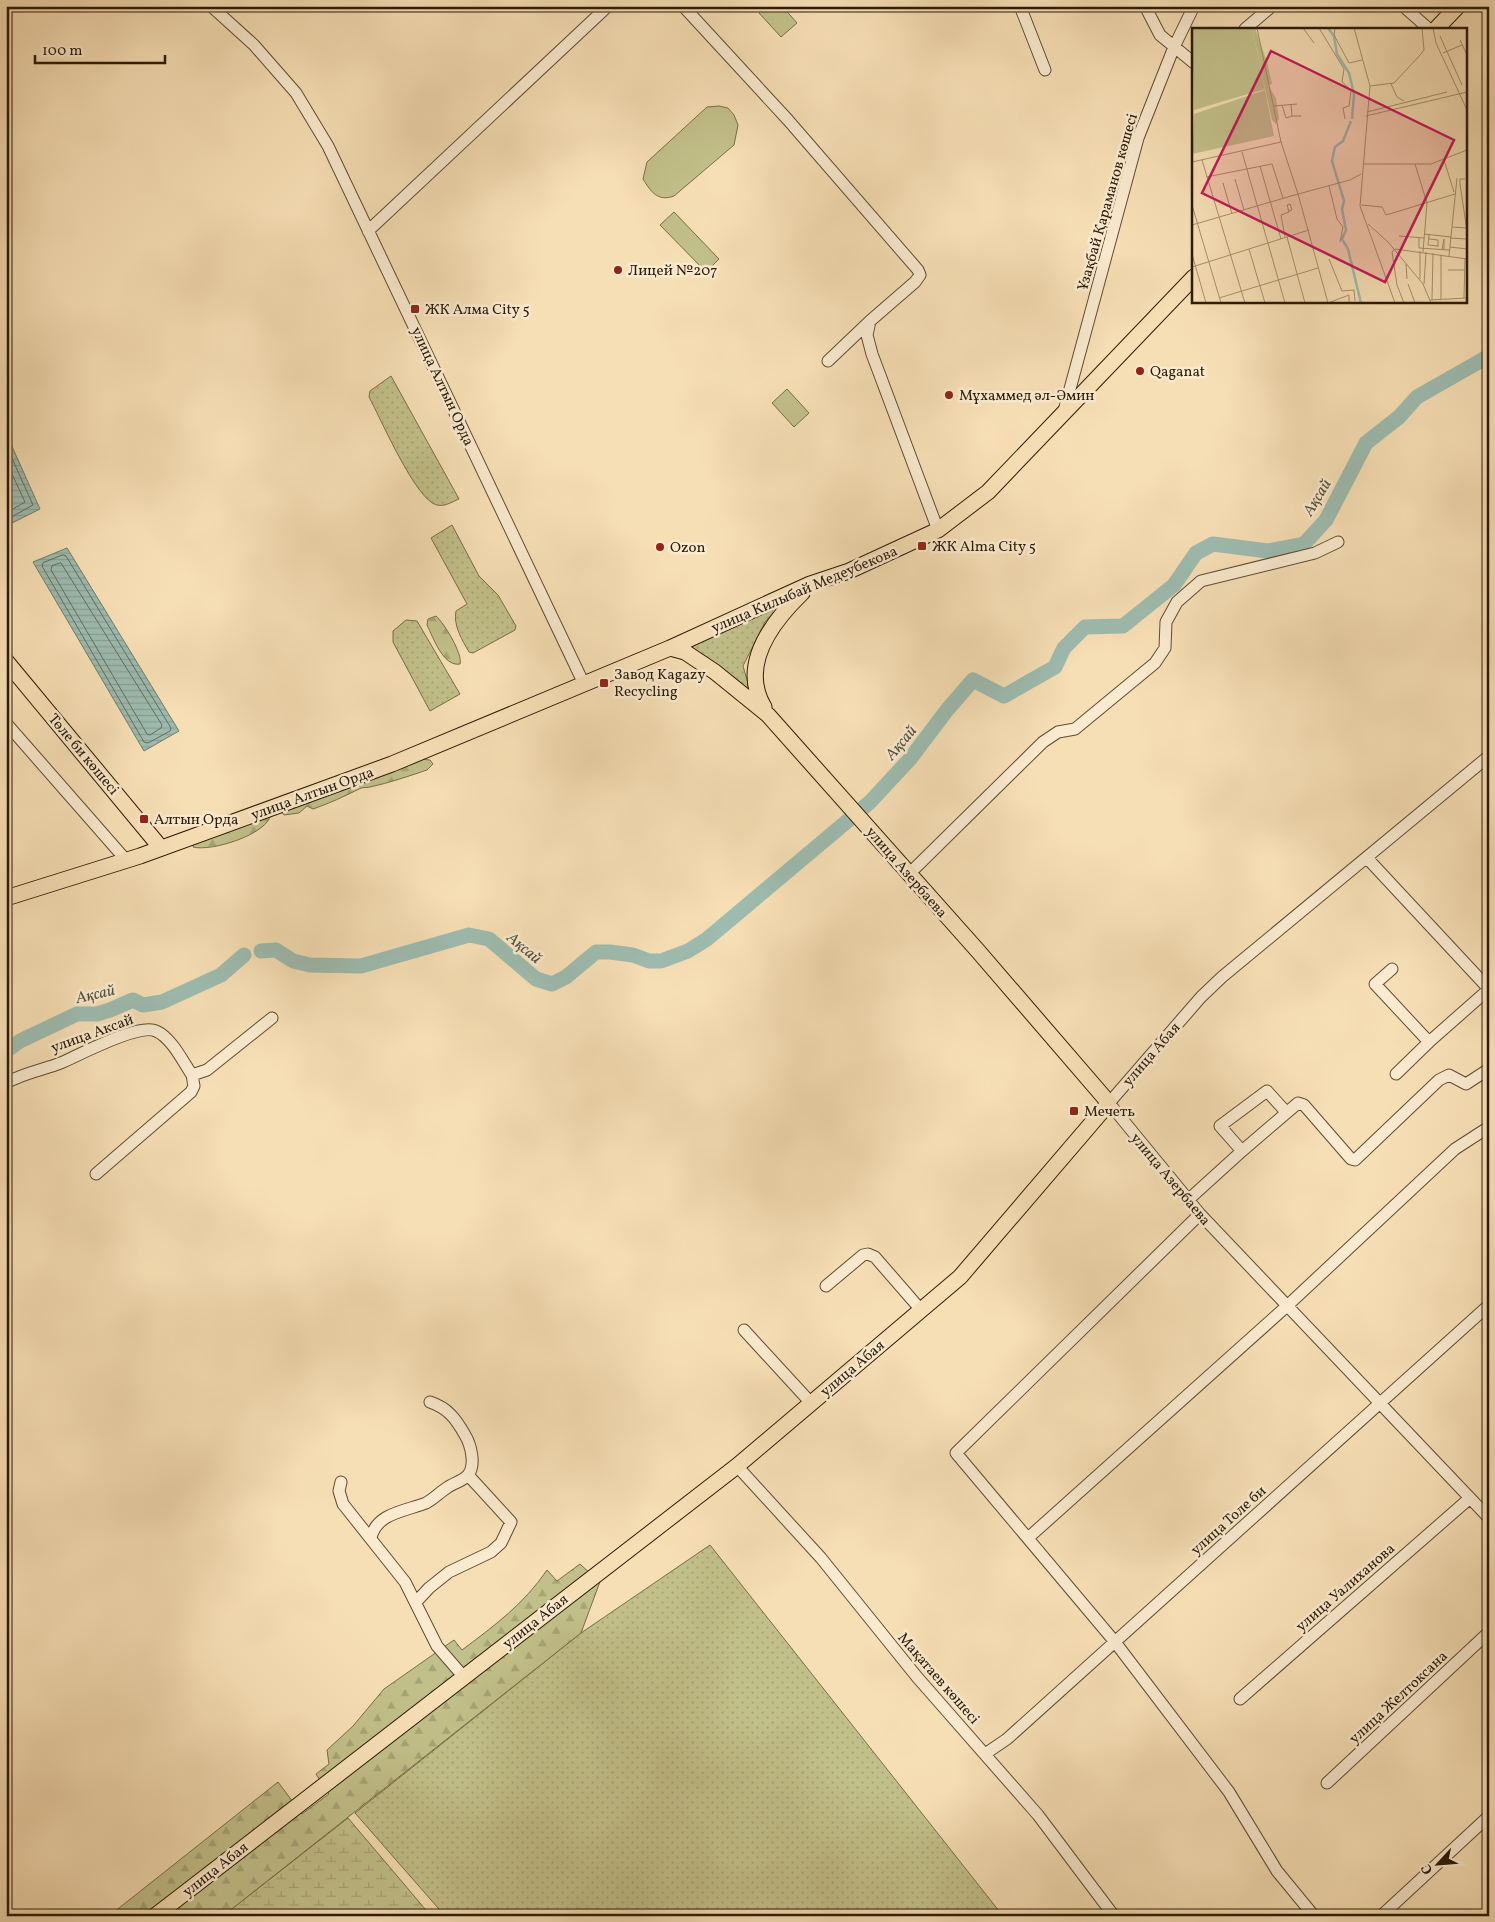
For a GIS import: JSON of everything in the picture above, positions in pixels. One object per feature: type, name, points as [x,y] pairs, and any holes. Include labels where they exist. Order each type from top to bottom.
[{"type":"main road","points":[[1437,28],[1458,6]]},
{"type":"main road","name":"улица Килыбай Медеубекова","points":[[670,648],[810,584],[849,571],[938,530],[988,492],[1192,279]]},
{"type":"main road","name":"улица Азербаева","points":[[768,715],[757,696],[754,679],[755,663],[782,612],[810,584]]},
{"type":"main road","name":"улица Алтын Орда","points":[[6,898],[161,848],[392,764],[670,648]]},
{"type":"main road","name":"улица Азербаева","points":[[670,648],[685,652],[715,672],[768,715],[834,787],[1109,1103]]},
{"type":"main road","name":"Төле би көшесі","points":[[6,661],[161,848]]},
{"type":"main road","name":"улица Абая","points":[[155,1916],[737,1466],[960,1277],[1109,1103]]},
{"type":"street","name":"улица Алтын Орда","points":[[211,6],[254,45],[296,93],[328,146],[584,684]]},
{"type":"street","points":[[368,231],[608,6]]},
{"type":"street","points":[[683,6],[778,109],[918,270],[920,275],[915,282],[828,361]]},
{"type":"street","points":[[1020,6],[1045,70]]},
{"type":"street","points":[[1145,6],[1160,35],[1192,61]]},
{"type":"street","name":"Ұзақбай Қараманов көшесі","points":[[1064,411],[1138,138],[1174,47],[1194,6]]},
{"type":"street","points":[[1246,28],[1272,6]]},
{"type":"street","points":[[1403,6],[1428,28]]},
{"type":"street","points":[[870,321],[867,335],[872,354],[938,530]]},
{"type":"street","points":[[909,874],[1043,742],[1058,732],[1075,729],[1155,663],[1165,648],[1166,622],[1177,602],[1201,581],[1315,553],[1338,542]]},
{"type":"street","points":[[6,723],[126,860]]},
{"type":"street","name":"улица Абая","points":[[1109,1103],[1201,997],[1489,756]]},
{"type":"street","points":[[1367,858],[1489,989],[1396,1074]]},
{"type":"street","points":[[1392,969],[1375,984],[1429,1042]]},
{"type":"street","points":[[96,1174],[191,1092],[194,1086],[192,1075],[207,1070],[272,1018]]},
{"type":"street","name":"улица Аксай","points":[[6,1083],[19,1076],[62,1062],[121,1036],[145,1030],[155,1030],[162,1035],[192,1075]]},
{"type":"street","points":[[1188,1200],[1298,1103],[1304,1105],[1351,1159],[1355,1160],[1439,1080],[1449,1074],[1466,1084],[1489,1069]]},
{"type":"street","points":[[1242,1151],[1220,1126],[1267,1091],[1286,1112]]},
{"type":"street","name":"улица Азербаева","points":[[1109,1103],[1200,1214],[1378,1404],[1489,1518]]},
{"type":"street","points":[[1028,1538],[1287,1306],[1455,1149],[1489,1127]]},
{"type":"street","points":[[1200,1214],[956,1453],[1115,1642],[1229,1792],[1277,1871],[1314,1916]]},
{"type":"street","points":[[826,1286],[863,1255],[868,1254],[875,1257],[921,1310]]},
{"type":"street","name":"улица Толе би","points":[[985,1754],[1007,1739],[1489,1305]]},
{"type":"street","points":[[744,1330],[811,1403]]},
{"type":"street","points":[[371,1538],[373,1528],[377,1523],[401,1511],[426,1503],[468,1475],[472,1465],[470,1443],[458,1422],[444,1406],[430,1402]]},
{"type":"street","name":"Мақатаев көшесі","points":[[737,1466],[821,1558],[917,1677],[1038,1816],[1114,1916]]},
{"type":"street","points":[[416,1602],[429,1588],[449,1572],[491,1552],[501,1544],[510,1522],[468,1475]]},
{"type":"street","points":[[340,1482],[338,1491],[343,1504],[405,1582],[437,1646],[463,1676]]},
{"type":"street","name":"улица Уалиханова","points":[[1240,1700],[1470,1498]]},
{"type":"street","name":"улица Желтоксана","points":[[1327,1784],[1489,1632]]},
{"type":"street","points":[[1381,1916],[1489,1816]]},
{"type":"green space","points":[[766,6],[782,6],[797,23],[781,37],[759,13]]},
{"type":"green space","points":[[719,106],[728,108],[734,115],[738,125],[734,145],[674,196],[664,198],[655,195],[643,179],[647,162],[707,107]]},
{"type":"green space","points":[[674,212],[719,259],[706,272],[660,225]]},
{"type":"green space","points":[[391,376],[459,499],[442,505],[437,505],[428,500],[399,457],[369,397],[370,391]]},
{"type":"green space","points":[[787,389],[809,413],[794,427],[772,403]]},
{"type":"green space","points":[[452,525],[479,576],[498,595],[516,626],[515,630],[473,653],[469,652],[459,632],[455,616],[456,611],[467,604],[431,538]]},
{"type":"green space","points":[[785,600],[765,622],[743,666],[752,697],[688,646]]},
{"type":"green space","points":[[436,616],[456,646],[460,664],[454,664],[449,661],[439,650],[427,625],[428,619]]},
{"type":"green space","points":[[406,620],[417,621],[460,694],[430,711],[393,642],[393,631]]},
{"type":"green space","points":[[418,759],[430,760],[433,764],[427,770],[384,784],[360,788],[313,809],[307,806],[299,813],[284,815],[281,811]]},
{"type":"green space","points":[[271,813],[268,821],[261,828],[238,840],[213,847],[193,847],[195,840]]},
{"type":"green space","points":[[710,1545],[1003,1916],[445,1916],[355,1813],[581,1633]]},
{"type":"green space","points":[[580,1564],[593,1576],[601,1579],[581,1633],[223,1916],[109,1916],[278,1782],[302,1814],[329,1794],[316,1774],[329,1764],[327,1750],[353,1726],[384,1689],[454,1640],[462,1650],[518,1604],[547,1570],[557,1581]]},
{"type":"green space","points":[[348,1818],[431,1916],[223,1916]]},
{"type":"water","points":[[6,433],[40,509],[6,526]]},
{"type":"water","points":[[67,548],[179,731],[144,751],[33,562]]},
{"type":"waterway","name":"Ақсай","points":[[261,951],[276,950],[293,961],[310,965],[361,966],[469,935],[489,939],[536,979],[552,984],[566,977],[596,952],[633,955],[649,961],[661,961],[688,951],[707,939],[870,802],[910,759],[947,710],[973,680],[1004,696],[1055,667],[1064,648],[1085,627],[1123,626],[1174,585],[1196,553],[1213,544],[1268,551],[1304,544],[1326,520],[1366,443],[1399,417],[1417,397],[1489,356]]},
{"type":"waterway","name":"Ақсай","points":[[6,1051],[20,1041],[77,1014],[97,1014],[133,1000],[143,1005],[162,1002],[221,975],[244,955]]},
{"type":"place","name":"Лицей №207","points":[[618,270]]},
{"type":"place","name":"ЖК Алма City 5","points":[[415,309]]},
{"type":"place","name":"Qaganat","points":[[1140,371]]},
{"type":"place","name":"Мұхаммед әл-Әмин","points":[[949,395]]},
{"type":"place","name":"ЖК Alma City 5","points":[[922,546]]},
{"type":"place","name":"Ozon","points":[[660,547]]},
{"type":"place","name":"Завод Kagazy Recycling","points":[[604,683]]},
{"type":"place","name":"Алтын Орда","points":[[144,819]]},
{"type":"place","name":"Мечеть","points":[[1074,1111]]}]
